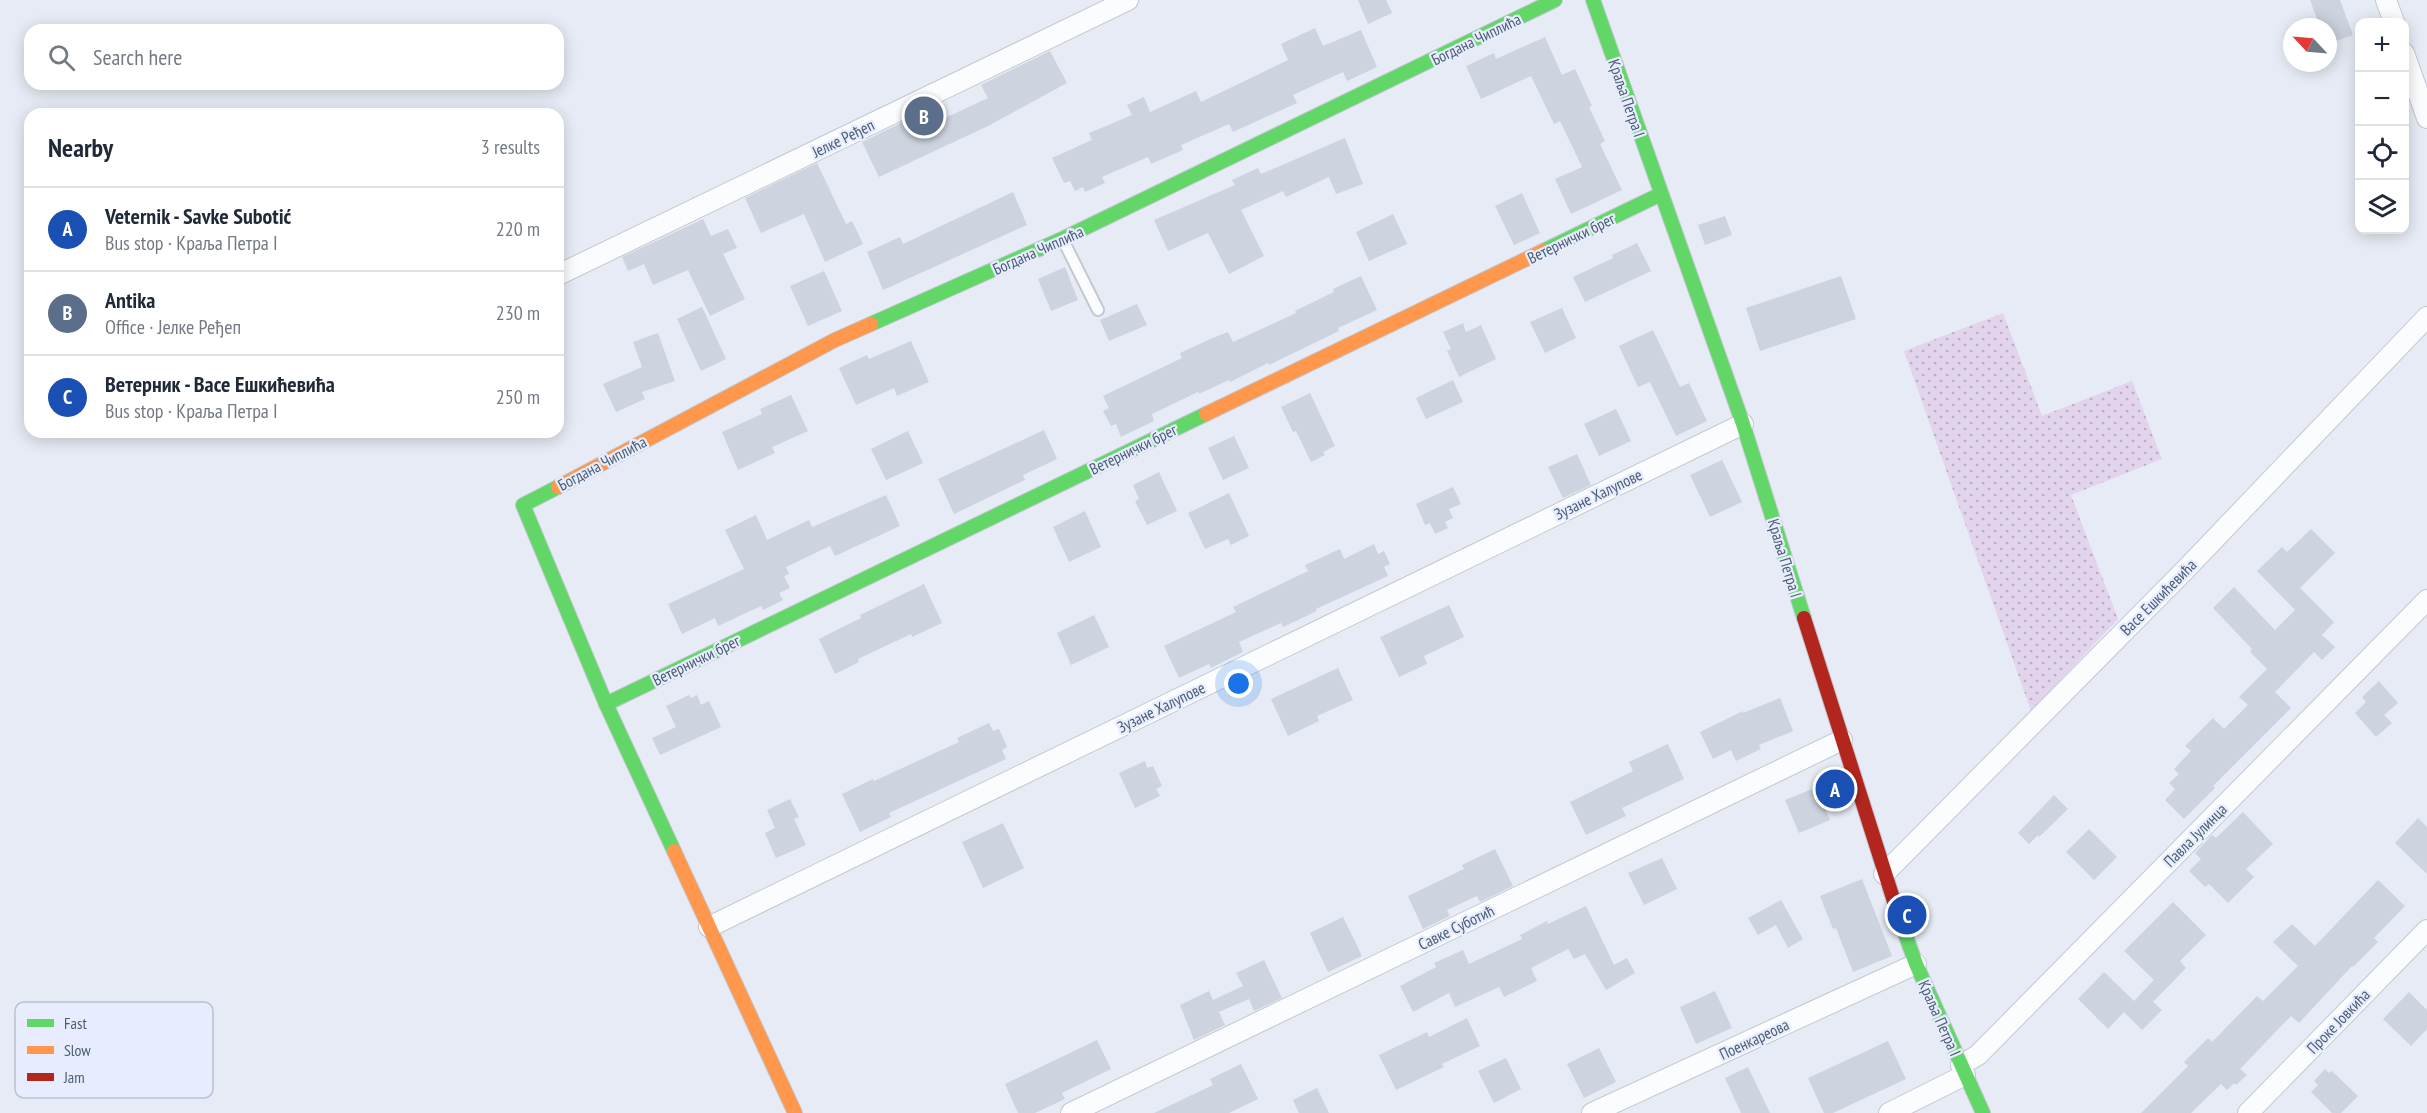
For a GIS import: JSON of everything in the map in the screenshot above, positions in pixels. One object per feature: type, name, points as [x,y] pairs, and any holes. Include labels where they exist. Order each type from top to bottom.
[{"type":"street","name":"Јелке Ређеп","points":[[564,272],[1128,0]]},
{"type":"street","name":"Богдана Чиплића","points":[[606,704],[523,505],[835,340],[1062,239],[1555,0]]},
{"type":"street","name":"Краља Петра I","points":[[1593,0],[1743,424],[1884,874],[1916,964],[1983,1113]]},
{"type":"street","points":[[2386,0],[2393,18]]},
{"type":"street","points":[[2409,67],[2427,118]]},
{"type":"street","name":"Ветернички брег","points":[[606,704],[1661,194]]},
{"type":"street","name":"Васе Ешкићевића","points":[[1884,874],[2185,570],[2427,317]]},
{"type":"street","name":"Зузане Халупове","points":[[709,927],[1743,424]]},
{"type":"street","name":"Павла Јулинца","points":[[1889,1113],[1963,1070],[2427,600]]},
{"type":"street","points":[[606,704],[795,1113]]},
{"type":"street","name":"Савке Суботић","points":[[1071,1113],[1842,740]]},
{"type":"street","name":"Проке Јовкића","points":[[2248,1113],[2427,930]]},
{"type":"street","name":"Поенкареова","points":[[1592,1113],[1916,964]]},
{"type":"lane","points":[[1062,239],[1098,310]]},
{"type":"shaded area","points":[[2003,313],[2042,416],[2132,381],[2162,459],[2071,495],[2118,619],[2031,711],[1904,351]]},
{"type":"building","points":[[1358,0],[1386,0],[1392,13],[1368,24]]},
{"type":"building","points":[[2310,0],[2340,0],[2353,35],[2337,41],[2337,18],[2317,18]]},
{"type":"building","points":[[1315,28],[1323,46],[1361,30],[1377,67],[1347,81],[1343,72],[1293,95],[1297,103],[1233,132],[1229,124],[1181,145],[1183,150],[1151,164],[1148,157],[1102,177],[1105,183],[1085,192],[1083,187],[1075,191],[1070,181],[1064,183],[1052,158],[1092,140],[1089,133],[1132,115],[1127,105],[1144,97],[1150,112],[1196,91],[1201,102],[1288,60],[1281,44]]},
{"type":"building","points":[[1545,37],[1562,75],[1575,69],[1605,141],[1600,144],[1622,190],[1571,214],[1555,179],[1582,167],[1560,121],[1554,124],[1531,76],[1481,99],[1466,66],[1494,53],[1496,59]]},
{"type":"building","points":[[1050,51],[1067,83],[988,126],[879,177],[862,142],[938,105],[945,118],[988,98],[981,85]]},
{"type":"building","points":[[1345,138],[1363,184],[1336,194],[1329,177],[1286,197],[1283,191],[1241,210],[1264,256],[1229,274],[1208,233],[1168,251],[1154,220],[1235,185],[1232,180],[1258,168],[1261,174]]},
{"type":"building","points":[[817,163],[846,224],[852,221],[863,244],[825,262],[804,214],[761,233],[745,198]]},
{"type":"building","points":[[1013,192],[1027,225],[883,290],[867,252],[900,237],[903,244]]},
{"type":"building","points":[[1522,193],[1540,233],[1514,245],[1495,206]]},
{"type":"building","points":[[1393,214],[1407,244],[1369,261],[1356,232]]},
{"type":"building","points":[[1725,216],[1732,235],[1705,245],[1698,225]]},
{"type":"building","points":[[703,219],[711,236],[728,229],[737,248],[723,254],[745,299],[710,316],[688,270],[653,285],[644,264],[628,271],[622,257]]},
{"type":"building","points":[[1637,243],[1651,271],[1585,302],[1573,277],[1613,258],[1612,255]]},
{"type":"building","points":[[1065,267],[1078,300],[1051,311],[1038,279]]},
{"type":"building","points":[[824,271],[842,311],[808,326],[790,286]]},
{"type":"building","points":[[1361,276],[1377,310],[1269,365],[1268,363],[1199,394],[1198,392],[1152,414],[1154,421],[1121,437],[1116,424],[1111,426],[1103,411],[1109,408],[1103,396],[1182,358],[1180,353],[1228,332],[1233,342],[1296,313],[1295,311],[1334,292],[1333,289]]},
{"type":"building","points":[[1841,276],[1856,319],[1760,351],[1746,308]]},
{"type":"building","points":[[1137,304],[1147,325],[1109,341],[1100,320]]},
{"type":"building","points":[[702,307],[726,359],[701,371],[677,319]]},
{"type":"building","points":[[1562,308],[1576,338],[1545,353],[1530,322]]},
{"type":"building","points":[[1463,323],[1466,332],[1481,325],[1496,359],[1459,377],[1447,351],[1451,349],[1443,332]]},
{"type":"building","points":[[1653,330],[1680,387],[1689,383],[1707,421],[1676,436],[1650,382],[1638,387],[1619,346]]},
{"type":"building","points":[[658,333],[675,381],[642,392],[645,399],[616,412],[603,384],[642,367],[633,342]]},
{"type":"building","points":[[911,341],[929,382],[897,396],[894,388],[856,405],[839,368],[867,355],[869,359]]},
{"type":"building","points":[[1453,380],[1463,402],[1426,419],[1416,398]]},
{"type":"building","points":[[1310,393],[1335,446],[1323,452],[1325,455],[1311,462],[1281,407]]},
{"type":"building","points":[[791,395],[808,431],[772,447],[775,453],[738,470],[722,432],[762,414],[760,409]]},
{"type":"building","points":[[1616,409],[1631,441],[1599,456],[1584,424]]},
{"type":"building","points":[[1044,430],[1057,459],[1023,475],[1025,480],[954,514],[938,479]]},
{"type":"building","points":[[908,431],[923,463],[886,480],[871,449]]},
{"type":"building","points":[[1234,436],[1249,468],[1223,480],[1208,448]]},
{"type":"building","points":[[1577,454],[1591,485],[1563,498],[1548,467]]},
{"type":"building","points":[[1722,460],[1742,502],[1710,517],[1690,475]]},
{"type":"building","points":[[1159,472],[1177,511],[1147,525],[1135,501],[1139,499],[1133,485]]},
{"type":"building","points":[[1453,487],[1461,504],[1449,509],[1453,518],[1445,522],[1448,528],[1435,534],[1430,523],[1425,525],[1416,504]]},
{"type":"building","points":[[1229,493],[1249,536],[1231,545],[1228,539],[1205,549],[1188,513]]},
{"type":"building","points":[[886,495],[900,526],[835,556],[830,546],[786,567],[789,574],[784,576],[790,588],[779,593],[783,600],[763,610],[761,606],[718,626],[715,618],[682,634],[668,604],[744,569],[725,530],[756,515],[767,540],[809,520],[812,527]]},
{"type":"building","points":[[1085,511],[1101,547],[1069,562],[1053,527]]},
{"type":"building","points":[[2311,529],[2335,553],[2300,588],[2334,622],[2322,635],[2335,647],[2322,660],[2314,652],[2275,692],[2291,708],[2213,786],[2215,788],[2184,819],[2165,800],[2175,789],[2169,783],[2179,774],[2174,769],[2191,751],[2185,746],[2213,718],[2224,729],[2248,705],[2239,697],[2267,669],[2250,652],[2252,649],[2213,608],[2234,587],[2275,630],[2295,610],[2257,571],[2282,547],[2287,552]]},
{"type":"building","points":[[1374,544],[1378,554],[1384,551],[1390,564],[1384,567],[1388,576],[1283,627],[1281,623],[1239,642],[1243,652],[1211,668],[1209,664],[1179,678],[1164,646],[1236,612],[1233,607],[1308,571],[1305,565],[1340,549],[1344,559]]},
{"type":"building","points":[[924,584],[942,623],[912,637],[911,634],[858,659],[859,662],[835,674],[819,639],[861,618],[860,615]]},
{"type":"building","points":[[1449,605],[1464,637],[1424,656],[1427,664],[1399,677],[1380,637]]},
{"type":"building","points":[[1094,615],[1109,647],[1071,665],[1057,633]]},
{"type":"building","points":[[1338,668],[1353,700],[1317,716],[1319,721],[1288,736],[1271,699]]},
{"type":"building","points":[[2379,681],[2398,703],[2384,715],[2392,723],[2376,737],[2355,713],[2366,702],[2362,697]]},
{"type":"building","points":[[689,695],[691,698],[697,695],[701,705],[709,701],[721,727],[660,755],[652,738],[676,727],[666,706]]},
{"type":"building","points":[[1780,698],[1793,731],[1759,745],[1761,749],[1736,761],[1731,750],[1713,759],[1700,732],[1743,711],[1743,713]]},
{"type":"building","points":[[989,723],[993,731],[999,729],[1007,747],[1002,750],[1006,759],[889,813],[891,817],[860,832],[842,794],[959,742],[957,738]]},
{"type":"building","points":[[1668,744],[1684,779],[1622,808],[1626,816],[1586,835],[1570,802],[1633,771],[1629,762]]},
{"type":"building","points":[[1145,761],[1147,768],[1153,766],[1162,786],[1156,789],[1160,796],[1135,808],[1119,773]]},
{"type":"building","points":[[1817,787],[1830,820],[1799,833],[1785,800]]},
{"type":"building","points":[[2054,795],[2068,809],[2029,844],[2018,833]]},
{"type":"building","points":[[790,799],[799,817],[794,819],[806,845],[776,858],[765,833],[775,828],[767,810]]},
{"type":"building","points":[[2243,812],[2273,844],[2246,869],[2254,877],[2228,903],[2209,884],[2205,887],[2189,871],[2201,859],[2195,853],[2212,835],[2216,838]]},
{"type":"building","points":[[2418,818],[2427,827],[2427,874],[2395,843]]},
{"type":"building","points":[[1003,823],[1024,868],[983,888],[962,842]]},
{"type":"building","points":[[2089,829],[2117,857],[2094,880],[2066,852]]},
{"type":"building","points":[[1495,849],[1513,886],[1480,902],[1477,896],[1447,910],[1450,916],[1423,929],[1408,896],[1464,869],[1462,865]]},
{"type":"building","points":[[1662,858],[1677,889],[1644,905],[1628,873]]},
{"type":"building","points":[[1862,879],[1892,956],[1853,972],[1836,928],[1833,929],[1820,896]]},
{"type":"building","points":[[2378,880],[2405,906],[2374,938],[2378,942],[2352,966],[2299,1023],[2291,1016],[2240,1069],[2247,1075],[2227,1090],[2221,1084],[2191,1113],[2141,1113],[2188,1066],[2184,1062],[2208,1038],[2212,1042],[2257,996],[2263,1001],[2298,966],[2273,942],[2292,924],[2315,946]]},
{"type":"building","points":[[1781,900],[1803,939],[1788,948],[1776,925],[1758,935],[1748,918]]},
{"type":"building","points":[[2173,902],[2206,935],[2180,961],[2186,968],[2153,1002],[2162,1010],[2142,1030],[2124,1012],[2108,1029],[2078,999],[2104,972],[2134,1001],[2154,980],[2124,951]]},
{"type":"building","points":[[1586,906],[1614,965],[1627,958],[1635,973],[1606,990],[1585,954],[1574,959],[1568,949],[1531,968],[1537,981],[1504,997],[1499,987],[1455,1007],[1449,993],[1413,1012],[1400,986],[1436,967],[1434,963],[1463,950],[1469,964],[1522,939],[1520,935],[1547,921],[1548,924]]},
{"type":"building","points":[[1343,917],[1362,956],[1328,972],[1310,933]]},
{"type":"building","points":[[1264,960],[1282,998],[1254,1011],[1249,999],[1219,1012],[1225,1025],[1194,1040],[1180,1005],[1209,991],[1213,1000],[1243,986],[1236,973]]},
{"type":"building","points":[[1715,991],[1732,1028],[1696,1044],[1680,1007]]},
{"type":"building","points":[[2409,992],[2427,1010],[2427,1029],[2411,1046],[2383,1019]]},
{"type":"building","points":[[1467,1018],[1480,1046],[1442,1064],[1444,1067],[1396,1090],[1379,1055],[1427,1032],[1429,1037]]},
{"type":"building","points":[[1097,1040],[1111,1069],[1062,1093],[1065,1099],[1035,1113],[1018,1113],[1005,1084]]},
{"type":"building","points":[[1888,1041],[1906,1079],[1833,1113],[1824,1113],[1808,1078]]},
{"type":"building","points":[[1599,1048],[1616,1082],[1584,1098],[1567,1064]]},
{"type":"building","points":[[1506,1058],[1521,1089],[1494,1103],[1478,1071]]},
{"type":"building","points":[[1241,1064],[1258,1099],[1229,1113],[1154,1113],[1213,1085],[1210,1079]]},
{"type":"building","points":[[1748,1067],[1770,1113],[1741,1113],[1725,1078]]},
{"type":"building","points":[[2325,1069],[2329,1073],[2332,1071],[2358,1096],[2341,1113],[2332,1113],[2311,1092],[2318,1085],[2314,1081]]},
{"type":"building","points":[[1317,1088],[1329,1113],[1299,1113],[1293,1100]]},
{"type":"traffic: fast","points":[[871,324],[1062,239],[1555,0]]},
{"type":"traffic: fast","points":[[1593,0],[1743,424],[1804,618]]},
{"type":"traffic: fast","points":[[1543,251],[1661,194]]},
{"type":"traffic: fast","points":[[606,704],[1206,414]]},
{"type":"traffic: fast","points":[[558,487],[523,505],[606,704],[674,851]]},
{"type":"traffic: fast","points":[[1898,914],[1916,964],[1983,1113]]},
{"type":"traffic: slow","points":[[1206,414],[1543,251]]},
{"type":"traffic: slow","points":[[558,487],[835,340],[871,324]]},
{"type":"traffic: slow","points":[[674,851],[795,1113]]},
{"type":"traffic: jam","points":[[1804,618],[1898,914]]},
{"type":"place","name":"Antika","points":[[924,116]]},
{"type":"place","name":"Veternik - Savke Subotić","points":[[1835,789]]},
{"type":"place","name":"Ветерник - Васе Ешкићевића","points":[[1907,915]]}]
